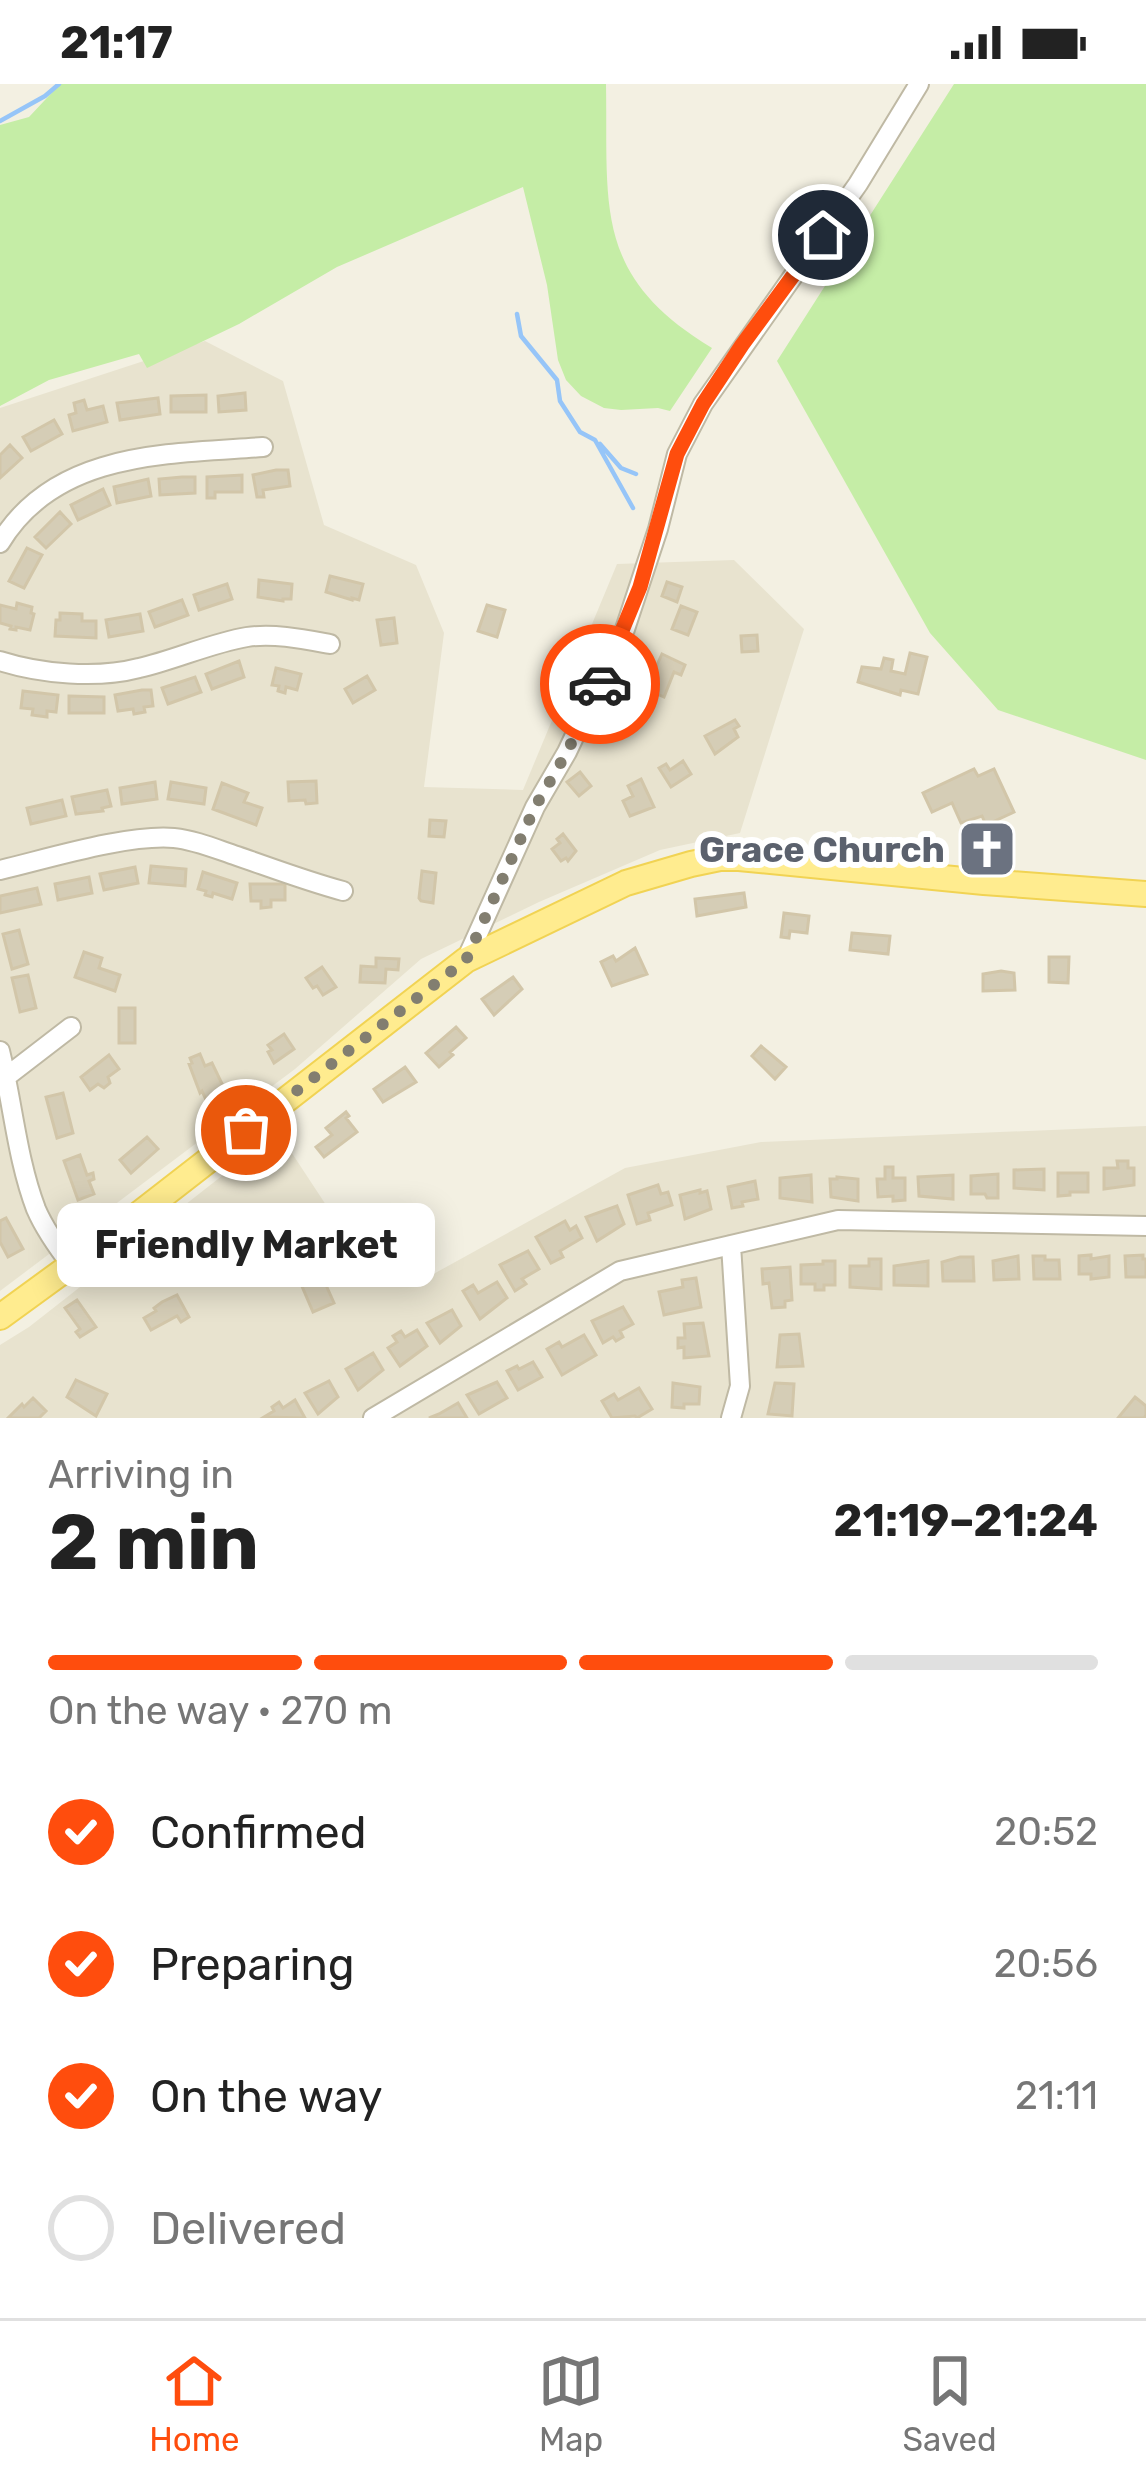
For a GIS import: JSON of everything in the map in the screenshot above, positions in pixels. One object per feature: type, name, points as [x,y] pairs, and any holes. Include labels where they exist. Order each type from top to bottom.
[{"type":"main road","points":[[0,1317],[466,960],[626,883],[720,858],[1146,894]]},
{"type":"street","points":[[466,960],[535,807],[567,752],[625,629],[677,454],[716,384],[858,184],[919,84]]},
{"type":"street","points":[[0,544],[19,514],[39,496],[93,468],[145,457],[263,447]]},
{"type":"street","points":[[0,661],[40,670],[107,672],[133,670],[247,638],[275,636],[330,644]]},
{"type":"street","points":[[0,870],[110,845],[172,838],[343,891]]},
{"type":"street","points":[[6,1077],[71,1027]]},
{"type":"street","points":[[0,1052],[36,1209],[72,1266]]},
{"type":"street","points":[[373,1418],[620,1271],[838,1220],[1146,1226]]},
{"type":"street","points":[[731,1245],[740,1386],[731,1418]]},
{"type":"shaded area","points":[[205,341],[283,381],[324,525],[416,565],[444,633],[424,787],[523,790],[617,564],[734,560],[804,629],[740,833],[660,850],[421,959],[295,1069],[0,1291],[0,408]]},
{"type":"shaded area","points":[[1146,1126],[1146,1418],[0,1418],[0,1345],[278,1132],[328,1208],[410,1287],[625,1168],[761,1142]]},
{"type":"green space","points":[[60,84],[606,84],[609,203],[627,266],[673,321],[712,348],[670,411],[604,408],[581,396],[566,380],[558,360],[547,285],[523,187],[337,267],[239,324],[147,368],[139,354],[49,380],[0,406],[0,125],[29,117]]},
{"type":"green space","points":[[954,84],[1146,84],[1146,760],[998,710],[930,633],[777,361]]},
{"type":"building","points":[[245,393],[246,410],[219,412],[218,396]]},
{"type":"building","points":[[206,395],[206,412],[171,412],[171,396]]},
{"type":"building","points":[[158,398],[160,414],[120,420],[117,403]]},
{"type":"building","points":[[84,400],[87,410],[103,406],[107,422],[73,431],[69,415],[76,413],[74,403]]},
{"type":"building","points":[[54,420],[62,434],[31,451],[23,437]]},
{"type":"building","points":[[10,445],[22,458],[0,478],[0,455]]},
{"type":"building","points":[[288,470],[290,486],[263,490],[264,497],[257,497],[253,475]]},
{"type":"building","points":[[242,475],[242,492],[215,492],[215,498],[207,498],[207,477]]},
{"type":"building","points":[[195,477],[195,493],[160,495],[159,479]]},
{"type":"building","points":[[148,479],[151,496],[117,503],[114,487]]},
{"type":"building","points":[[103,489],[110,505],[78,520],[71,505]]},
{"type":"building","points":[[60,512],[71,524],[46,548],[35,537]]},
{"type":"building","points":[[27,548],[42,555],[24,588],[9,581]]},
{"type":"building","points":[[330,576],[363,584],[359,600],[326,592]]},
{"type":"building","points":[[259,580],[292,584],[291,599],[258,597]]},
{"type":"building","points":[[667,582],[682,587],[677,602],[662,596]]},
{"type":"building","points":[[227,584],[232,599],[199,610],[194,595]]},
{"type":"building","points":[[182,600],[188,615],[155,627],[149,612]]},
{"type":"building","points":[[17,603],[32,607],[30,630],[0,623],[0,605],[16,609]]},
{"type":"building","points":[[487,605],[505,610],[497,637],[478,631]]},
{"type":"building","points":[[681,606],[697,612],[688,635],[672,629]]},
{"type":"building","points":[[60,613],[82,614],[82,621],[96,621],[96,638],[55,636]]},
{"type":"building","points":[[140,614],[143,631],[109,637],[106,620]]},
{"type":"building","points":[[394,618],[397,643],[381,645],[377,620]]},
{"type":"building","points":[[757,635],[758,651],[742,652],[741,636]]},
{"type":"building","points":[[910,653],[927,657],[918,694],[901,690],[900,695],[858,682],[862,667],[881,669],[884,658],[893,660],[891,671],[905,674]]},
{"type":"building","points":[[662,654],[685,665],[681,675],[674,672],[664,697],[646,689]]},
{"type":"building","points":[[239,661],[244,677],[212,689],[206,674]]},
{"type":"building","points":[[276,668],[301,674],[297,690],[286,687],[285,693],[272,685]]},
{"type":"building","points":[[367,676],[375,690],[353,703],[345,689]]},
{"type":"building","points":[[195,677],[201,692],[168,704],[162,688]]},
{"type":"building","points":[[151,690],[153,706],[134,714],[133,709],[118,711],[115,695]]},
{"type":"building","points":[[23,691],[58,695],[56,712],[47,711],[47,717],[21,708]]},
{"type":"building","points":[[69,696],[104,697],[104,713],[69,713]]},
{"type":"building","points":[[735,720],[738,737],[715,754],[705,736]]},
{"type":"building","points":[[683,761],[691,774],[671,787],[659,768],[666,764],[670,770]]},
{"type":"building","points":[[974,769],[978,776],[994,769],[1014,812],[986,825],[982,816],[961,823],[952,803],[932,812],[923,793]]},
{"type":"building","points":[[580,772],[591,786],[579,796],[567,782]]},
{"type":"building","points":[[641,779],[654,807],[630,816],[623,801],[633,796],[628,786]]},
{"type":"building","points":[[316,781],[317,803],[289,801],[288,782]]},
{"type":"building","points":[[155,782],[157,799],[122,804],[120,788]]},
{"type":"building","points":[[171,782],[206,788],[204,804],[168,799]]},
{"type":"building","points":[[222,783],[248,793],[244,802],[262,808],[256,825],[213,809]]},
{"type":"building","points":[[107,790],[111,806],[76,814],[72,797]]},
{"type":"building","points":[[62,800],[66,816],[31,824],[27,808]]},
{"type":"building","points":[[430,820],[446,821],[444,837],[429,836]]},
{"type":"building","points":[[563,834],[576,851],[568,861],[561,861],[552,849]]},
{"type":"building","points":[[151,866],[186,869],[185,886],[149,883]]},
{"type":"building","points":[[135,867],[138,883],[104,890],[100,874]]},
{"type":"building","points":[[422,871],[436,873],[433,903],[419,898]]},
{"type":"building","points":[[203,872],[237,883],[232,899],[205,895],[206,891],[198,889]]},
{"type":"building","points":[[89,877],[92,893],[58,900],[55,884]]},
{"type":"building","points":[[250,884],[285,884],[285,900],[271,900],[271,907],[261,908],[261,901],[251,901]]},
{"type":"building","points":[[37,888],[41,904],[0,913],[0,896]]},
{"type":"building","points":[[744,893],[746,907],[697,916],[695,899]]},
{"type":"building","points":[[784,913],[809,916],[807,933],[790,931],[789,938],[781,937]]},
{"type":"building","points":[[19,930],[28,964],[12,969],[3,934]]},
{"type":"building","points":[[852,933],[890,936],[888,954],[850,950]]},
{"type":"building","points":[[635,948],[647,974],[612,986],[601,962],[613,956],[616,961]]},
{"type":"building","points":[[84,952],[102,958],[99,968],[120,975],[115,991],[75,977]]},
{"type":"building","points":[[1049,957],[1069,957],[1068,983],[1049,982]]},
{"type":"building","points":[[376,958],[399,959],[398,970],[386,969],[385,983],[360,982],[361,966],[376,967]]},
{"type":"building","points":[[322,967],[336,987],[323,995],[306,978]]},
{"type":"building","points":[[1014,973],[1015,990],[983,991],[983,974]]},
{"type":"building","points":[[28,975],[36,1008],[20,1012],[12,978]]},
{"type":"building","points":[[513,977],[522,989],[494,1015],[482,999]]},
{"type":"building","points":[[119,1008],[135,1008],[135,1043],[119,1043]]},
{"type":"building","points":[[456,1027],[466,1038],[439,1067],[426,1053]]},
{"type":"building","points":[[284,1034],[294,1049],[274,1063],[268,1045]]},
{"type":"building","points":[[761,1046],[786,1067],[775,1079],[752,1056]]},
{"type":"building","points":[[200,1054],[205,1066],[212,1063],[225,1090],[220,1093],[222,1098],[208,1104],[189,1064],[190,1058]]},
{"type":"building","points":[[109,1055],[119,1069],[108,1077],[110,1083],[104,1088],[98,1084],[90,1090],[81,1077]]},
{"type":"building","points":[[405,1067],[416,1082],[383,1102],[374,1089]]},
{"type":"building","points":[[63,1093],[73,1133],[57,1138],[46,1097]]},
{"type":"building","points":[[346,1112],[357,1132],[324,1157],[316,1147],[332,1135],[326,1128]]},
{"type":"building","points":[[147,1137],[158,1149],[131,1173],[120,1160]]},
{"type":"building","points":[[80,1155],[87,1175],[93,1173],[89,1181],[94,1194],[78,1200],[64,1161]]},
{"type":"building","points":[[1117,1161],[1128,1161],[1128,1168],[1134,1168],[1134,1185],[1104,1189],[1104,1168],[1118,1168]]},
{"type":"building","points":[[885,1167],[893,1167],[893,1178],[905,1178],[905,1200],[878,1197],[877,1179],[885,1179]]},
{"type":"building","points":[[1044,1169],[1044,1190],[1014,1188],[1014,1170]]},
{"type":"building","points":[[1058,1173],[1088,1173],[1088,1192],[1058,1196]]},
{"type":"building","points":[[998,1174],[998,1198],[971,1194],[971,1176]]},
{"type":"building","points":[[811,1175],[812,1202],[780,1198],[780,1178]]},
{"type":"building","points":[[953,1175],[953,1199],[919,1196],[918,1177]]},
{"type":"building","points":[[830,1179],[858,1179],[858,1201],[831,1197]]},
{"type":"building","points":[[755,1181],[758,1199],[732,1208],[728,1187]]},
{"type":"building","points":[[658,1185],[661,1194],[668,1192],[672,1205],[648,1213],[650,1220],[637,1224],[628,1195]]},
{"type":"building","points":[[707,1191],[711,1209],[685,1219],[680,1195]]},
{"type":"building","points":[[617,1206],[624,1224],[597,1241],[586,1217]]},
{"type":"building","points":[[6,1218],[23,1249],[8,1257],[0,1242],[0,1221]]},
{"type":"building","points":[[245,1219],[258,1238],[225,1258],[229,1265],[216,1274],[198,1249]]},
{"type":"building","points":[[565,1221],[570,1230],[576,1226],[582,1238],[560,1251],[563,1257],[551,1263],[536,1237]]},
{"type":"building","points":[[528,1251],[539,1269],[522,1279],[526,1284],[515,1291],[500,1265]]},
{"type":"building","points":[[336,1252],[347,1275],[326,1285],[334,1303],[313,1312],[298,1277],[319,1268],[316,1261]]},
{"type":"building","points":[[1091,1255],[1091,1259],[1109,1256],[1109,1277],[1091,1279],[1091,1274],[1079,1274],[1079,1256]]},
{"type":"building","points":[[1143,1255],[1146,1277],[1126,1277],[1125,1256]]},
{"type":"building","points":[[1018,1256],[1019,1279],[994,1280],[993,1261]]},
{"type":"building","points":[[1033,1256],[1059,1260],[1060,1279],[1034,1279]]},
{"type":"building","points":[[973,1257],[974,1281],[943,1281],[942,1262]]},
{"type":"building","points":[[869,1259],[881,1259],[881,1289],[850,1287],[850,1266],[869,1266]]},
{"type":"building","points":[[835,1261],[835,1285],[815,1290],[815,1284],[801,1284],[801,1265]]},
{"type":"building","points":[[928,1261],[928,1286],[894,1285],[894,1266]]},
{"type":"building","points":[[790,1267],[792,1300],[785,1301],[785,1307],[772,1308],[762,1269]]},
{"type":"building","points":[[696,1278],[701,1307],[664,1315],[659,1292],[683,1287],[682,1280]]},
{"type":"building","points":[[497,1282],[507,1298],[480,1319],[463,1291],[473,1285],[478,1293]]},
{"type":"building","points":[[177,1295],[189,1317],[181,1322],[177,1316],[151,1330],[144,1318]]},
{"type":"building","points":[[77,1300],[96,1327],[80,1337],[76,1332],[80,1329],[65,1308]]},
{"type":"building","points":[[623,1307],[633,1324],[620,1331],[623,1337],[603,1343],[592,1321]]},
{"type":"building","points":[[452,1310],[461,1326],[440,1343],[427,1323]]},
{"type":"building","points":[[703,1323],[709,1356],[684,1358],[678,1338],[685,1338],[684,1324]]},
{"type":"building","points":[[417,1330],[427,1346],[400,1366],[388,1348],[397,1342],[393,1336],[401,1331],[405,1337]]},
{"type":"building","points":[[799,1334],[803,1366],[777,1367],[780,1335]]},
{"type":"building","points":[[584,1335],[596,1355],[562,1375],[547,1349]]},
{"type":"building","points":[[373,1353],[383,1370],[358,1390],[346,1369]]},
{"type":"building","points":[[533,1362],[542,1377],[518,1390],[507,1371]]},
{"type":"building","points":[[76,1380],[107,1394],[96,1416],[67,1397]]},
{"type":"building","points":[[329,1381],[338,1397],[318,1414],[305,1393]]},
{"type":"building","points":[[497,1382],[507,1398],[479,1414],[467,1395]]},
{"type":"building","points":[[673,1383],[700,1387],[699,1404],[672,1407]]},
{"type":"building","points":[[775,1383],[794,1384],[792,1416],[768,1414]]},
{"type":"building","points":[[639,1388],[652,1409],[637,1418],[612,1418],[602,1401],[614,1394],[618,1400]]},
{"type":"building","points":[[1135,1397],[1146,1406],[1144,1418],[1118,1418]]},
{"type":"building","points":[[33,1398],[46,1411],[39,1418],[8,1418],[22,1404]]},
{"type":"building","points":[[295,1400],[305,1418],[264,1417],[279,1402],[283,1408]]},
{"type":"building","points":[[458,1403],[467,1418],[429,1418],[439,1414]]},
{"type":"waterway","points":[[0,121],[59,84]]},
{"type":"waterway","points":[[517,314],[521,336],[557,380],[560,401],[580,432],[595,440],[633,508]]},
{"type":"waterway","points":[[600,444],[621,468],[636,474]]},
{"type":"way so far","points":[[246,1130],[466,960],[535,807],[600,684]]},
{"type":"place","name":"Grace Church","points":[[987,849]]},
{"type":"place","name":"Friendly Market","points":[[246,1130]]},
{"type":"route","points":[[600,684],[640,587],[677,454],[742,345],[823,235]]}]
